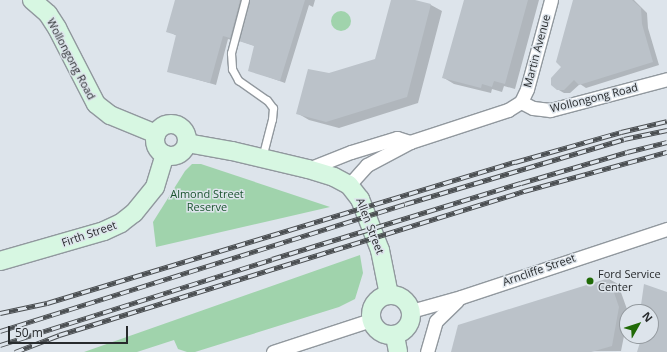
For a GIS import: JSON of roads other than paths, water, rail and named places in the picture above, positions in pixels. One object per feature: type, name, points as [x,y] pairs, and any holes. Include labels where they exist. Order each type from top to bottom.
[{"type":"street","name":"Wollongong Road","points":[[32,0],[48,14],[57,28],[96,104],[110,115],[156,134]]},
{"type":"street","name":"Martin Avenue","points":[[521,102],[527,89],[551,0]]},
{"type":"street","name":"Wollongong Road","points":[[521,102],[533,108],[550,110],[667,79]]},
{"type":"street","points":[[186,143],[308,169],[334,177],[348,185],[367,165],[410,142],[508,110],[521,102]]},
{"type":"street","points":[[167,124],[178,126],[185,133],[186,143],[179,154],[165,155],[158,149],[156,144],[156,134],[158,130],[167,124]]},
{"type":"street","points":[[308,169],[351,152],[397,138],[410,142]]},
{"type":"street","name":"Firth Street","points":[[0,261],[104,231],[121,223],[134,213],[155,186],[165,155]]},
{"type":"street","name":"Allen Street","points":[[348,185],[360,199],[380,250],[389,295]]},
{"type":"street","name":"Arncliffe Street","points":[[411,311],[461,297],[667,229]]},
{"type":"street","points":[[389,295],[401,297],[406,301],[411,311],[410,324],[397,344],[378,330],[372,320],[371,314],[378,299],[389,295]]},
{"type":"street","points":[[427,352],[436,321],[461,297]]},
{"type":"street","points":[[274,352],[372,320]]},
{"type":"lane","points":[[245,0],[231,53],[232,69],[238,80],[267,100],[273,108],[272,119],[262,158]]},
{"type":"railway","points":[[0,313],[47,303],[515,162],[621,132],[667,121]]},
{"type":"railway","points":[[0,331],[405,204],[624,139],[667,130]]},
{"type":"railway","points":[[0,345],[272,259],[521,183],[667,142]]},
{"type":"railway","points":[[15,352],[59,335],[524,191],[667,152]]},
{"type":"place","name":"Ford Service Center","points":[[590,281]]},
{"type":"park label","name":"Almond Street Reserve","points":[[207,201]]}]
